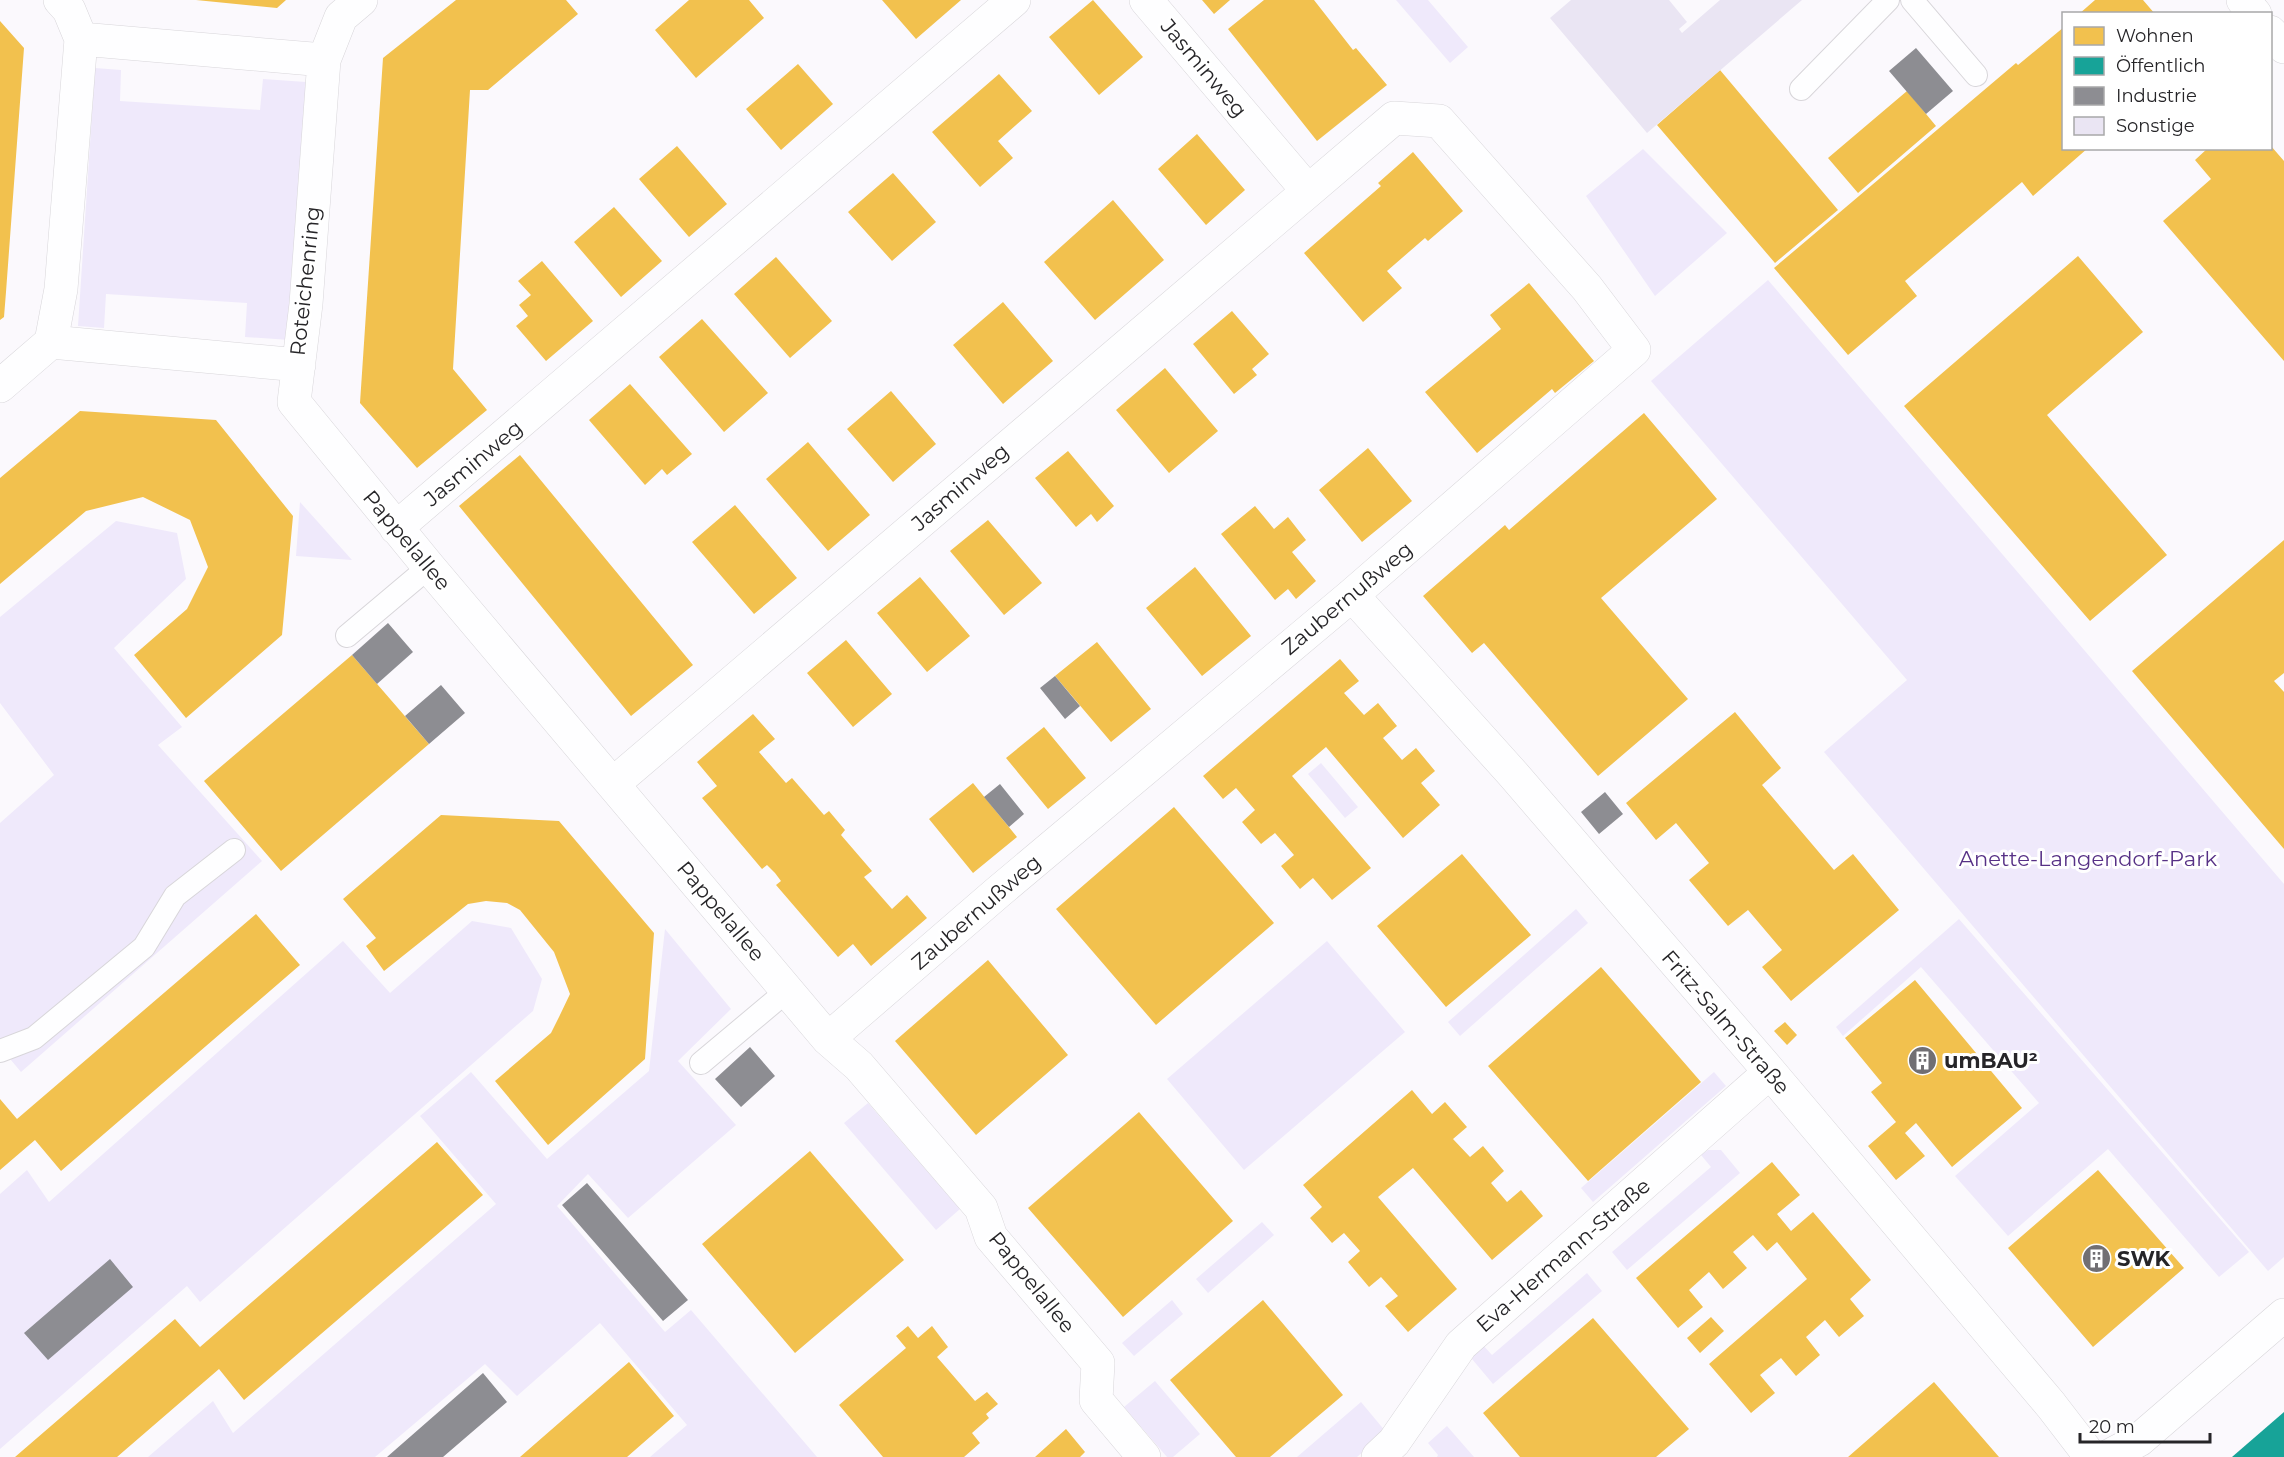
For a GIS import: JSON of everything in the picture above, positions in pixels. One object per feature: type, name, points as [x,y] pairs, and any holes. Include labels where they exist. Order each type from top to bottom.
[{"type":"street","points":[[0,386],[51,342],[61,290],[81,39],[69,10],[60,0]]},
{"type":"street","name":"Roteichenring","points":[[51,342],[299,365],[324,60],[341,17],[361,0]]},
{"type":"street","name":"Jasminweg","points":[[396,528],[1014,0]]},
{"type":"street","name":"Jasminweg","points":[[1146,0],[1308,190]]},
{"type":"street","points":[[2244,0],[2253,12]]},
{"type":"street","points":[[2272,33],[2284,47]]},
{"type":"street","points":[[81,39],[324,60]]},
{"type":"street","name":"Jasminweg","points":[[613,784],[1394,118],[1439,121]]},
{"type":"street","name":"Zaubernußweg","points":[[828,1038],[1352,595],[1634,350],[1587,288],[1439,121]]},
{"type":"street","name":"Pappelallee","points":[[299,365],[294,402],[396,528],[828,1038],[859,1066],[981,1208],[991,1238],[1098,1363],[1096,1400],[1144,1457]]},
{"type":"street","name":"Fritz-Salm-Straße","points":[[1352,595],[1512,773],[1770,1072],[2051,1405],[2091,1457]]},
{"type":"street","name":"Eva-Hermann-Straße","points":[[1378,1457],[1392,1445],[1461,1345],[1770,1072]]},
{"type":"street","points":[[2107,1457],[2139,1440],[2284,1315]]},
{"type":"lane","points":[[1801,89],[1888,0]]},
{"type":"lane","points":[[1912,0],[1976,75]]},
{"type":"lane","points":[[347,636],[429,567]]},
{"type":"lane","points":[[0,1051],[34,1038],[144,947],[175,896],[234,850]]},
{"type":"lane","points":[[701,1063],[788,990]]},
{"type":"green space","points":[[1396,0],[1428,0],[1468,47],[1450,63]]},
{"type":"green space","points":[[95,68],[121,70],[120,101],[260,110],[263,79],[306,82],[290,340],[245,337],[247,303],[106,294],[104,328],[78,326]]},
{"type":"green space","points":[[1643,149],[1727,233],[1655,296],[1586,196]]},
{"type":"green space","name":"Anette-Langendorf-Park","points":[[1768,280],[2284,884],[2284,1257],[2268,1271],[1824,752],[1907,680],[1651,381]]},
{"type":"green space","points":[[300,502],[352,560],[296,556]]},
{"type":"green space","points":[[116,521],[177,533],[186,579],[114,648],[182,727],[158,745],[262,861],[21,1072],[0,1047],[0,823],[54,775],[0,703],[0,617]]},
{"type":"green space","points":[[1321,763],[1358,807],[1345,818],[1308,774]]},
{"type":"green space","points":[[1576,909],[1588,923],[1460,1036],[1448,1022]]},
{"type":"green space","points":[[1959,919],[2249,1252],[2219,1277],[2108,1149],[2008,1236],[1955,1176],[2039,1103],[1921,967],[1843,1036],[1836,1027]]},
{"type":"green space","points":[[472,921],[511,928],[542,979],[533,1011],[200,1302],[187,1286],[0,1449],[0,1194],[27,1170],[49,1202],[343,941],[390,993]]},
{"type":"green space","points":[[665,929],[731,1009],[678,1061],[736,1125],[628,1218],[588,1174],[557,1206],[665,1332],[691,1310],[817,1457],[650,1457],[687,1425],[600,1323],[517,1396],[485,1364],[375,1457],[148,1457],[213,1401],[233,1433],[496,1204],[420,1116],[471,1072],[547,1159],[649,1071]]},
{"type":"green space","points":[[1327,941],[1405,1032],[1244,1170],[1167,1079]]},
{"type":"green space","points":[[1714,1072],[1726,1086],[1593,1202],[1581,1188]]},
{"type":"green space","points":[[868,1103],[960,1209],[936,1230],[844,1123]]},
{"type":"green space","points":[[1708,1150],[1721,1150],[1740,1173],[1627,1270],[1612,1252],[1711,1167],[1701,1155]]},
{"type":"green space","points":[[1262,1222],[1274,1235],[1208,1293],[1196,1279]]},
{"type":"green space","points":[[1587,1273],[1602,1291],[1493,1384],[1472,1359],[1474,1350],[1482,1344],[1492,1355]]},
{"type":"green space","points":[[1172,1300],[1183,1314],[1134,1356],[1122,1343]]},
{"type":"green space","points":[[1155,1381],[1200,1434],[1173,1457],[1167,1457],[1124,1407]]},
{"type":"green space","points":[[1361,1402],[1386,1432],[1357,1457],[1297,1457]]},
{"type":"green space","points":[[1447,1426],[1474,1457],[1437,1457],[1438,1455],[1428,1443]]},
{"type":"building: Wohnen","points":[[196,0],[286,0],[277,8]]},
{"type":"building: Wohnen","points":[[456,0],[566,0],[578,14],[488,90],[470,90],[453,369],[487,410],[417,468],[360,403],[383,58]]},
{"type":"building: Wohnen","points":[[689,0],[749,0],[764,18],[696,78],[655,30]]},
{"type":"building: Wohnen","points":[[882,0],[961,0],[916,39]]},
{"type":"building: Wohnen","points":[[1093,0],[1143,57],[1099,95],[1049,37]]},
{"type":"building: Wohnen","points":[[1202,0],[1230,0],[1214,14]]},
{"type":"building: Wohnen","points":[[1264,0],[1314,0],[1353,50],[1356,48],[1387,85],[1317,141],[1228,29]]},
{"type":"building: Wohnen","points":[[2095,0],[2143,0],[2153,12],[2081,12]]},
{"type":"building: Wohnen","points":[[0,21],[24,48],[4,317],[0,320]]},
{"type":"building: Wohnen","points":[[2062,29],[2062,150],[2086,150],[2033,196],[2022,182],[1905,281],[1917,296],[1848,355],[1774,268],[2016,63],[2018,65]]},
{"type":"building: Wohnen","points":[[798,64],[833,104],[781,150],[746,109]]},
{"type":"building: Wohnen","points":[[1720,70],[1838,210],[1775,263],[1657,125]]},
{"type":"building: Wohnen","points":[[999,74],[1032,111],[998,141],[1013,158],[980,187],[932,132]]},
{"type":"building: Wohnen","points":[[1907,91],[1936,126],[1858,193],[1828,158]]},
{"type":"building: Wohnen","points":[[1197,134],[1245,190],[1206,225],[1158,169]]},
{"type":"building: Wohnen","points":[[677,146],[727,204],[689,237],[639,179]]},
{"type":"building: Wohnen","points":[[2272,147],[2284,161],[2284,361],[2163,221],[2211,179],[2195,160],[2206,150],[2272,150]]},
{"type":"building: Wohnen","points":[[1413,152],[1463,211],[1428,241],[1425,238],[1387,271],[1402,288],[1363,322],[1304,253],[1381,186],[1378,183]]},
{"type":"building: Wohnen","points":[[893,173],[936,222],[892,261],[848,212]]},
{"type":"building: Wohnen","points":[[1113,200],[1164,260],[1095,320],[1044,262]]},
{"type":"building: Wohnen","points":[[614,207],[662,261],[621,297],[574,242]]},
{"type":"building: Wohnen","points":[[2078,256],[2143,332],[2047,415],[2167,555],[2090,621],[1904,406]]},
{"type":"building: Wohnen","points":[[776,257],[832,321],[790,358],[734,294]]},
{"type":"building: Wohnen","points":[[542,261],[593,321],[546,361],[516,326],[528,316],[519,305],[531,295],[518,281]]},
{"type":"building: Wohnen","points":[[1529,283],[1594,361],[1555,393],[1552,389],[1477,453],[1425,392],[1501,329],[1490,315]]},
{"type":"building: Wohnen","points":[[1003,302],[1053,361],[1003,404],[953,345]]},
{"type":"building: Wohnen","points":[[1232,311],[1269,354],[1252,369],[1257,375],[1234,394],[1193,344]]},
{"type":"building: Wohnen","points":[[702,319],[768,393],[724,432],[659,357]]},
{"type":"building: Wohnen","points":[[1165,368],[1218,431],[1169,473],[1116,410]]},
{"type":"building: Wohnen","points":[[630,384],[692,454],[667,475],[662,469],[645,485],[589,420]]},
{"type":"building: Wohnen","points":[[891,391],[936,444],[893,482],[847,429]]},
{"type":"building: Wohnen","points":[[80,411],[216,420],[293,516],[282,635],[186,718],[134,655],[187,609],[208,567],[190,520],[143,497],[86,511],[0,584],[0,478]]},
{"type":"building: Wohnen","points":[[1644,413],[1717,499],[1601,598],[1688,699],[1598,776],[1484,643],[1472,653],[1423,596],[1505,525],[1509,530]]},
{"type":"building: Wohnen","points":[[808,442],[870,515],[828,551],[766,479]]},
{"type":"building: Wohnen","points":[[1368,448],[1412,501],[1362,542],[1319,490]]},
{"type":"building: Wohnen","points":[[1068,451],[1114,506],[1097,522],[1091,514],[1076,527],[1035,478]]},
{"type":"building: Wohnen","points":[[520,455],[693,665],[631,716],[459,506]]},
{"type":"building: Wohnen","points":[[735,505],[797,578],[754,614],[692,542]]},
{"type":"building: Wohnen","points":[[1255,506],[1274,529],[1288,517],[1306,540],[1292,552],[1316,581],[1296,599],[1288,589],[1275,600],[1221,534]]},
{"type":"building: Wohnen","points":[[988,520],[1042,583],[1004,615],[950,551]]},
{"type":"building: Wohnen","points":[[2284,540],[2284,673],[2274,681],[2284,692],[2284,849],[2132,671]]},
{"type":"building: Wohnen","points":[[1195,567],[1251,636],[1202,676],[1146,608]]},
{"type":"building: Wohnen","points":[[920,577],[970,636],[927,672],[877,613]]},
{"type":"building: Wohnen","points":[[846,640],[892,694],[853,727],[807,673]]},
{"type":"building: Wohnen","points":[[1097,642],[1151,709],[1111,742],[1055,676]]},
{"type":"building: Wohnen","points":[[352,655],[429,744],[281,871],[204,781]]},
{"type":"building: Wohnen","points":[[1340,659],[1359,681],[1344,693],[1364,715],[1378,703],[1397,726],[1383,738],[1402,760],[1416,748],[1435,771],[1421,783],[1440,805],[1403,838],[1326,747],[1292,776],[1371,868],[1332,900],[1313,878],[1300,889],[1281,866],[1294,855],[1275,833],[1261,844],[1242,822],[1255,810],[1236,788],[1223,799],[1203,776]]},
{"type":"building: Wohnen","points":[[1735,712],[1781,768],[1762,785],[1834,870],[1853,854],[1899,910],[1791,1001],[1762,967],[1782,950],[1748,910],[1728,926],[1689,880],[1709,863],[1676,823],[1656,840],[1626,803]]},
{"type":"building: Wohnen","points":[[753,714],[775,739],[759,752],[786,783],[792,778],[824,815],[829,811],[845,830],[841,835],[872,871],[864,877],[892,909],[907,895],[927,918],[871,966],[853,944],[838,957],[776,885],[781,881],[775,873],[767,865],[762,869],[702,798],[717,786],[697,762]]},
{"type":"building: Wohnen","points":[[1044,727],[1086,778],[1048,809],[1006,758]]},
{"type":"building: Wohnen","points":[[973,783],[1017,837],[973,873],[929,819]]},
{"type":"building: Wohnen","points":[[1174,807],[1274,923],[1156,1025],[1056,909]]},
{"type":"building: Wohnen","points":[[441,815],[559,821],[654,933],[645,1059],[548,1145],[495,1081],[551,1033],[570,994],[554,952],[520,910],[507,903],[486,901],[468,904],[384,971],[366,946],[376,938],[343,899]]},
{"type":"building: Wohnen","points":[[1462,854],[1531,935],[1446,1007],[1377,926]]},
{"type":"building: Wohnen","points":[[256,914],[300,965],[61,1171],[35,1140],[0,1170],[0,1099],[17,1119]]},
{"type":"building: Wohnen","points":[[988,960],[1068,1055],[976,1135],[895,1041]]},
{"type":"building: Wohnen","points":[[1601,967],[1701,1082],[1588,1181],[1488,1066]]},
{"type":"building: Wohnen","name":"umBAU²","points":[[1915,980],[2022,1108],[1952,1167],[1916,1123],[1905,1133],[1925,1156],[1896,1180],[1868,1146],[1896,1122],[1871,1092],[1882,1083],[1845,1038]]},
{"type":"building: Wohnen","points":[[1785,1022],[1797,1035],[1787,1045],[1774,1031]]},
{"type":"building: Wohnen","points":[[1412,1090],[1432,1114],[1445,1102],[1467,1127],[1453,1139],[1470,1157],[1483,1146],[1504,1171],[1491,1183],[1507,1202],[1521,1190],[1543,1216],[1492,1260],[1413,1168],[1378,1197],[1457,1289],[1408,1332],[1385,1306],[1398,1296],[1381,1277],[1369,1287],[1348,1262],[1360,1251],[1344,1233],[1332,1243],[1310,1218],[1322,1207],[1303,1185]]},
{"type":"building: Wohnen","points":[[1139,1112],[1233,1221],[1123,1317],[1028,1208]]},
{"type":"building: Wohnen","points":[[437,1142],[483,1195],[244,1400],[219,1369],[117,1457],[15,1457],[175,1319],[200,1347]]},
{"type":"building: Wohnen","points":[[810,1151],[904,1260],[795,1353],[702,1244]]},
{"type":"building: Wohnen","points":[[1772,1162],[1800,1195],[1777,1214],[1791,1231],[1813,1212],[1871,1280],[1850,1299],[1864,1316],[1839,1337],[1825,1320],[1806,1337],[1820,1355],[1796,1376],[1781,1358],[1760,1375],[1775,1393],[1751,1413],[1709,1364],[1807,1279],[1777,1242],[1767,1251],[1753,1235],[1733,1252],[1747,1268],[1723,1289],[1709,1272],[1689,1290],[1703,1307],[1678,1328],[1636,1278]]},
{"type":"building: Wohnen","name":"SWK","points":[[2098,1170],[2184,1268],[2093,1347],[2008,1248]]},
{"type":"building: Wohnen","points":[[1263,1300],[1343,1395],[1270,1457],[1236,1457],[1170,1380]]},
{"type":"building: Wohnen","points":[[1711,1317],[1724,1331],[1700,1353],[1687,1338]]},
{"type":"building: Wohnen","points":[[1593,1318],[1689,1429],[1656,1457],[1520,1457],[1483,1413]]},
{"type":"building: Wohnen","points":[[908,1326],[918,1338],[932,1326],[948,1347],[937,1357],[975,1401],[987,1392],[998,1404],[986,1414],[989,1418],[972,1433],[980,1443],[964,1457],[883,1457],[839,1405],[906,1348],[896,1336]]},
{"type":"building: Wohnen","points":[[629,1362],[674,1416],[627,1457],[520,1457]]},
{"type":"building: Wohnen","points":[[1934,1382],[1999,1457],[1848,1457]]},
{"type":"building: Wohnen","points":[[1066,1429],[1085,1452],[1080,1457],[1035,1457]]},
{"type":"building: Öffentlich","points":[[2284,1412],[2284,1457],[2232,1457]]},
{"type":"building: Industrie","points":[[1916,48],[1953,91],[1926,114],[1889,71]]},
{"type":"building: Industrie","points":[[388,623],[413,652],[377,684],[352,655]]},
{"type":"building: Industrie","points":[[1055,676],[1080,706],[1065,719],[1040,688]]},
{"type":"building: Industrie","points":[[441,685],[465,713],[429,744],[405,716]]},
{"type":"building: Industrie","points":[[1000,784],[1024,814],[1009,827],[984,797]]},
{"type":"building: Industrie","points":[[1605,792],[1623,814],[1599,834],[1581,812]]},
{"type":"building: Industrie","points":[[750,1047],[775,1076],[741,1107],[715,1079]]},
{"type":"building: Industrie","points":[[587,1183],[688,1300],[663,1321],[562,1205]]},
{"type":"building: Industrie","points":[[110,1259],[133,1287],[48,1360],[24,1333]]},
{"type":"building: Industrie","points":[[483,1373],[507,1402],[443,1457],[387,1457]]},
{"type":"building: Sonstige","points":[[1571,0],[1669,0],[1687,22],[1679,29],[1682,33],[1720,0],[1802,0],[1647,133],[1550,18]]},
{"type":"place","name":"umBAU²","points":[[1923,1060]]},
{"type":"place","name":"SWK","points":[[2096,1258]]}]
